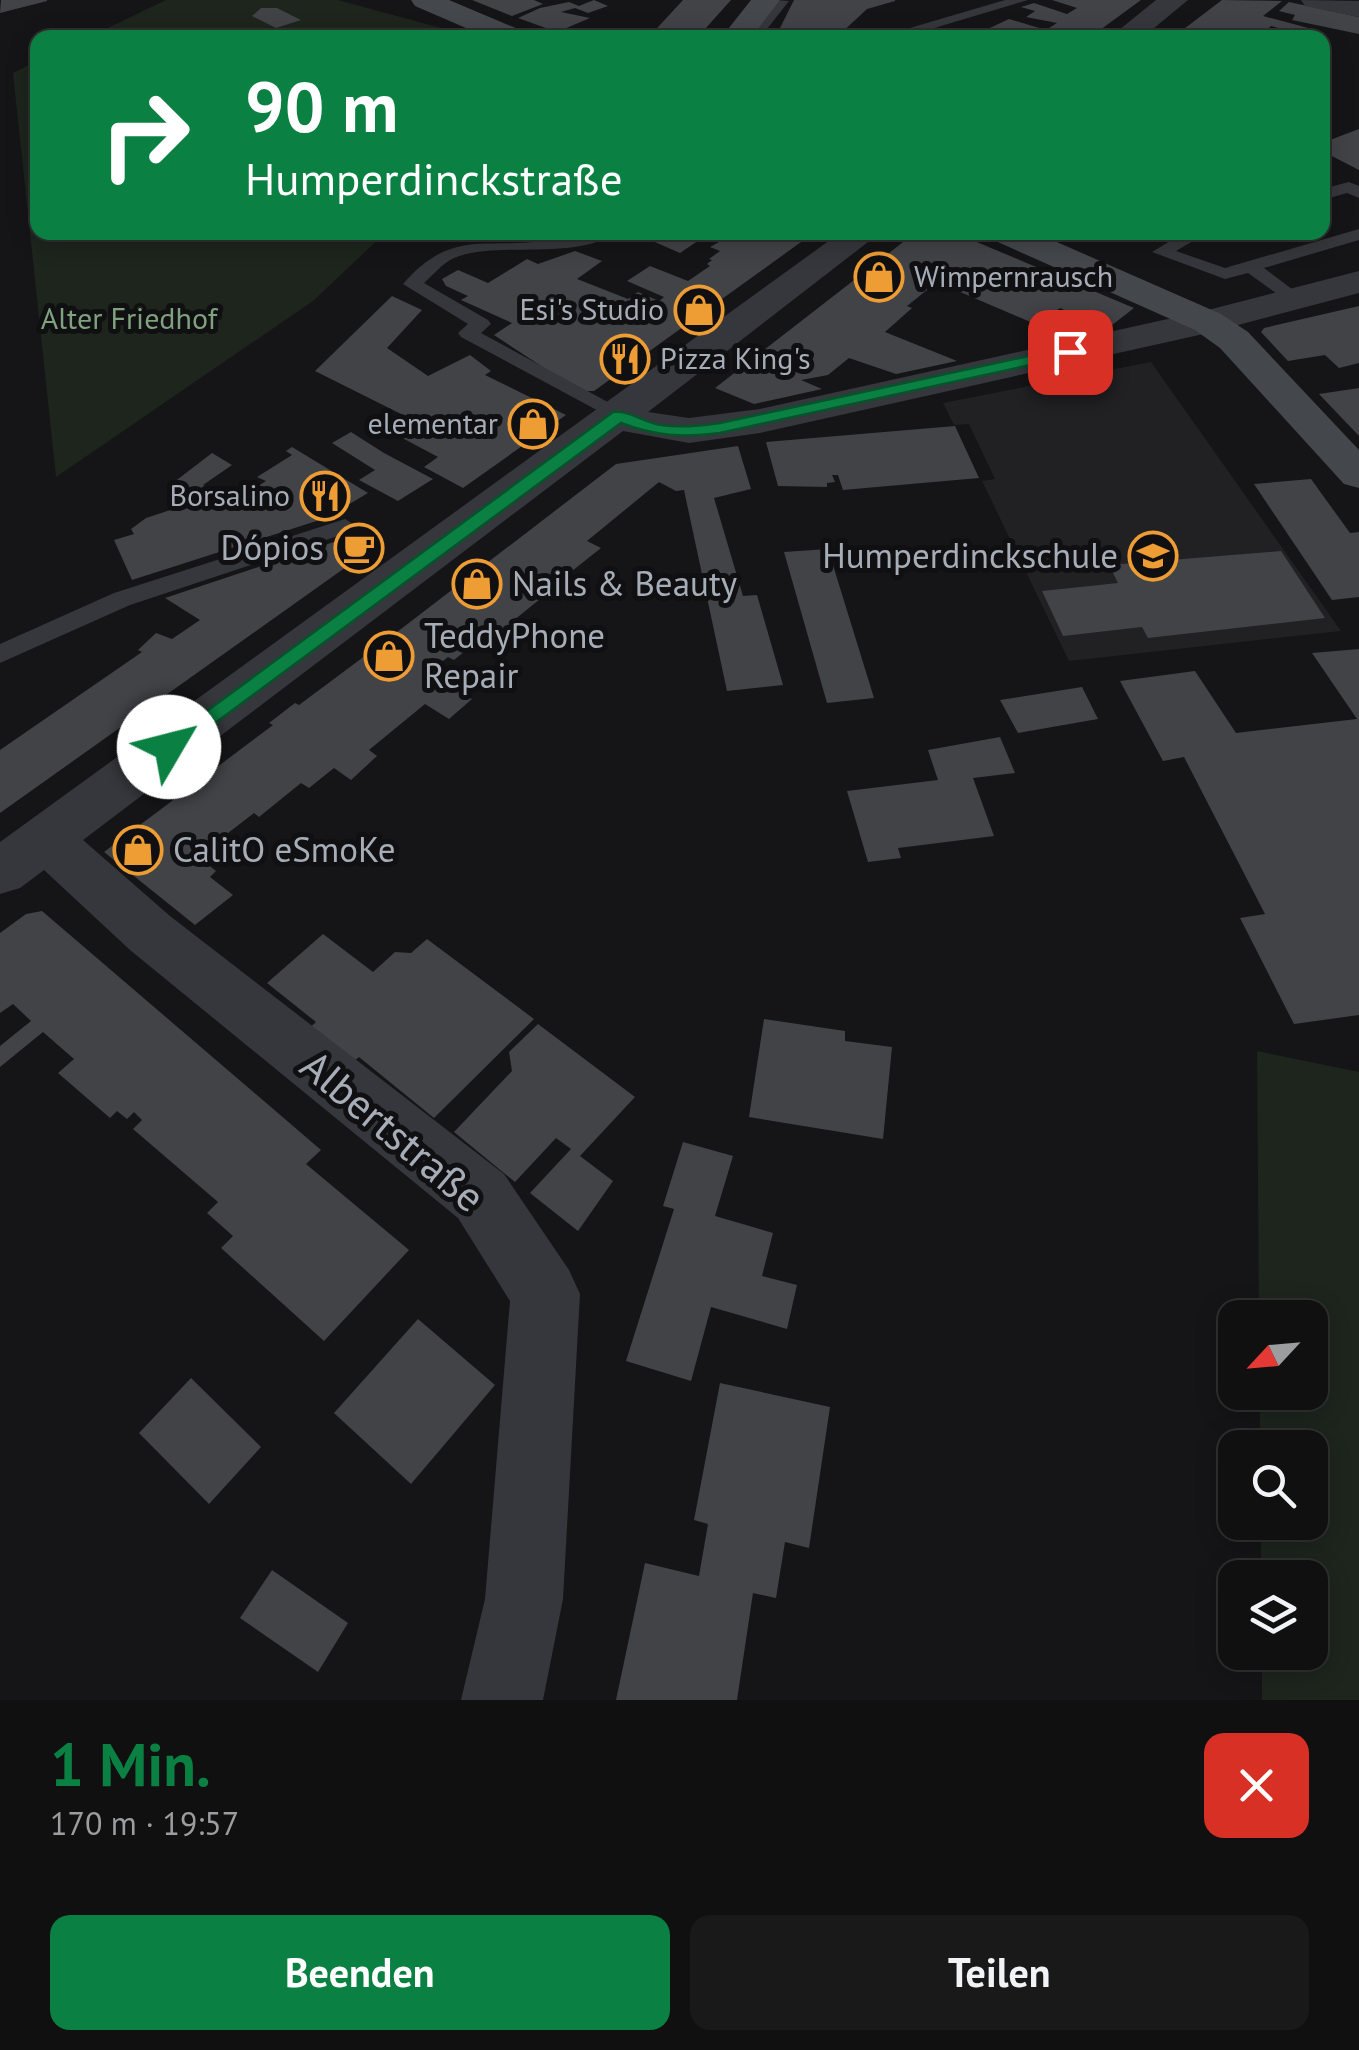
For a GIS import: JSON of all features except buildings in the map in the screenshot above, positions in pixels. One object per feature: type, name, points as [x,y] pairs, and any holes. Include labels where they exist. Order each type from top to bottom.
[{"type":"main road","points":[[425,0],[496,30]]},
{"type":"main road","points":[[742,30],[766,0]]},
{"type":"main road","points":[[1021,240],[1208,322],[1234,340],[1359,474]]},
{"type":"street","points":[[1134,30],[1174,0]]},
{"type":"street","points":[[1315,0],[1359,9]]},
{"type":"street","points":[[22,855],[853,240]]},
{"type":"street","points":[[619,416],[654,430],[688,432],[720,428],[1208,322],[1359,282]]},
{"type":"street","name":"Albertstraße","points":[[22,855],[150,933],[481,1196],[545,1294],[524,1599],[502,1700]]},
{"type":"lane","points":[[912,30],[1021,0]]},
{"type":"lane","points":[[759,30],[782,1]]},
{"type":"lane","points":[[1330,193],[1356,188]]},
{"type":"lane","points":[[1184,240],[1161,252],[1225,274],[1359,234]]},
{"type":"lane","points":[[570,240],[540,246],[490,246],[447,254],[412,284],[481,324],[468,333],[619,416]]},
{"type":"lane","points":[[1250,266],[1294,300]]},
{"type":"lane","points":[[0,654],[122,600],[345,526]]},
{"type":"shaded area","name":"Humperdinckschule","points":[[1151,362],[1341,631],[1069,661],[982,481],[995,479],[969,424],[954,425],[943,403]]},
{"type":"green space","points":[[166,0],[338,0],[448,30],[104,30]]},
{"type":"green space","name":"Alter Friedhof","points":[[30,64],[30,233],[13,73]]},
{"type":"green space","name":"Alter Friedhof","points":[[31,240],[378,240],[313,301],[56,477]]},
{"type":"green space","points":[[1257,1051],[1359,1072],[1359,1700],[1262,1700],[1262,1670],[1328,1670],[1328,1560],[1261,1560],[1261,1540],[1328,1540],[1328,1430],[1260,1430],[1260,1410],[1328,1410],[1328,1300],[1259,1300]]},
{"type":"place","name":"Wimpernrausch","points":[[879,277]]},
{"type":"place","name":"Esi's Studio","points":[[699,310]]},
{"type":"place","name":"Pizza King's","points":[[625,359]]},
{"type":"place","name":"elementar","points":[[533,424]]},
{"type":"place","name":"Borsalino","points":[[325,496]]},
{"type":"place","name":"Dópios","points":[[359,548]]},
{"type":"place","name":"Humperdinckschule","points":[[1153,556]]},
{"type":"place","name":"Nails & Beauty","points":[[477,584]]},
{"type":"place","name":"TeddyPhone Repair","points":[[389,656]]},
{"type":"place","name":"CalitO eSmoKe","points":[[138,850]]},
{"type":"route","points":[[169,747],[619,416],[654,430],[688,432],[720,428],[1070,352]]}]
